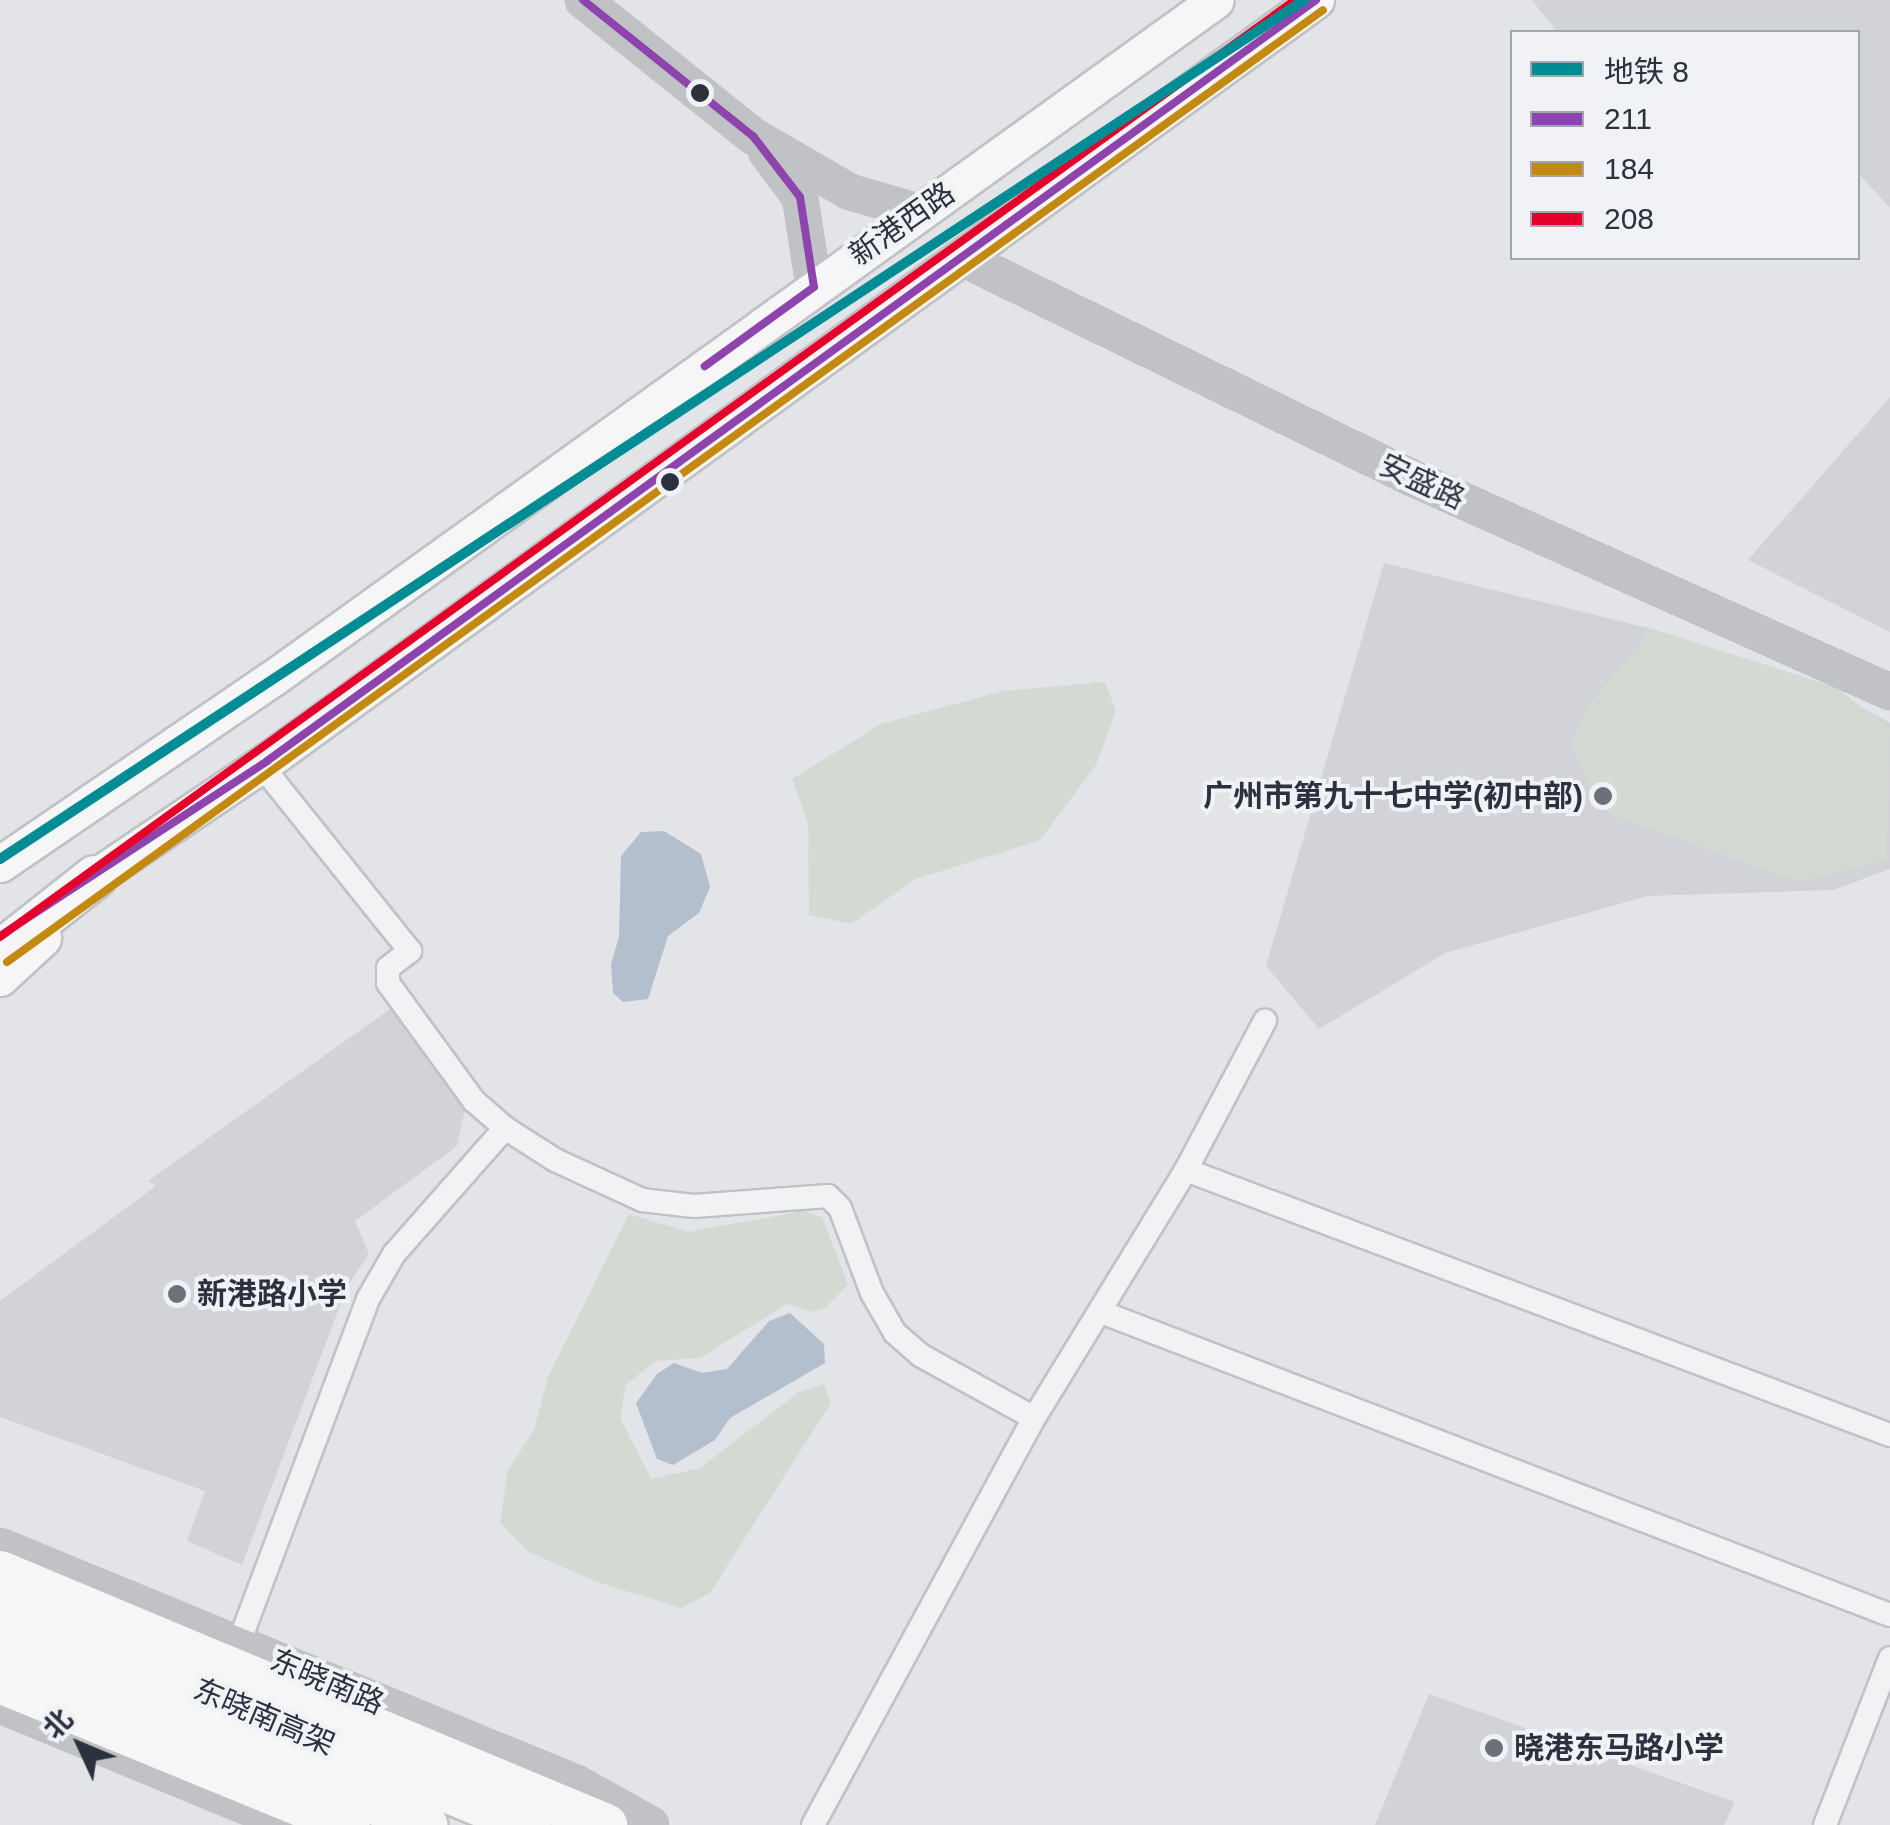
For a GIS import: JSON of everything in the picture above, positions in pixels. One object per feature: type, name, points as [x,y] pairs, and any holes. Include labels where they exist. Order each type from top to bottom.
[{"type":"highway","points":[[0,952],[95,877]]},
{"type":"highway","points":[[0,1572],[606,1825]]},
{"type":"highway","name":"东晓南高架","points":[[0,1608],[529,1825]]},
{"type":"highway","name":"东晓南高架","points":[[0,1644],[427,1825]]},
{"type":"highway","points":[[0,1682],[298,1817],[349,1825]]},
{"type":"main road","name":"新港西路","points":[[0,864],[273,678],[1216,0]]},
{"type":"main road","name":"新港西路","points":[[0,936],[261,765],[1316,0]]},
{"type":"main road","points":[[0,978],[95,877]]},
{"type":"main road","name":"东晓南路","points":[[0,1597],[547,1825]]},
{"type":"main road","points":[[0,1659],[406,1825]]},
{"type":"street","points":[[583,0],[753,136],[850,192],[919,212]]},
{"type":"street","points":[[753,136],[800,197],[814,287]]},
{"type":"street","name":"安盛路","points":[[960,256],[1410,477],[1890,692]]},
{"type":"street","points":[[261,765],[410,951],[388,968],[388,982],[474,1101],[505,1128],[554,1160],[642,1200],[694,1206],[766,1204],[811,1192],[828,1196],[840,1208],[872,1292],[895,1333],[920,1355],[1034,1418]]},
{"type":"street","points":[[813,1825],[1034,1418],[1186,1170],[1265,1021]]},
{"type":"street","points":[[238,1645],[368,1299],[394,1254],[505,1128]]},
{"type":"street","points":[[1186,1170],[1890,1435]]},
{"type":"street","points":[[1101,1312],[1890,1615]]},
{"type":"street","name":"东晓南路","points":[[0,1546],[576,1783],[651,1825]]},
{"type":"street","points":[[1826,1825],[1890,1658]]},
{"type":"street","points":[[0,1705],[298,1817]]},
{"type":"shaded area","points":[[1532,0],[1890,0],[1890,208],[1860,175],[1860,30],[1555,30]]},
{"type":"shaded area","points":[[1890,397],[1890,632],[1748,560]]},
{"type":"shaded area","name":"广州市第九十七中学(初中部)","points":[[1384,563],[1652,629],[1809,679],[1890,723],[1890,869],[1833,890],[1647,896],[1445,953],[1319,1029],[1266,966]]},
{"type":"shaded area","points":[[1652,629],[1835,687],[1890,729],[1887,860],[1799,882],[1611,814],[1596,800],[1571,744],[1587,708]]},
{"type":"shaded area","points":[[1105,682],[1116,711],[1096,765],[1040,840],[916,879],[851,924],[809,915],[808,823],[792,779],[881,724],[1003,691]]},
{"type":"shaded area","name":"新港路小学","points":[[390,1009],[465,1110],[457,1146],[355,1221],[369,1254],[347,1287],[242,1565],[187,1541],[205,1491],[0,1417],[0,1301],[156,1186],[148,1181]]},
{"type":"shaded area","points":[[804,1211],[822,1217],[848,1284],[826,1307],[813,1312],[787,1304],[700,1358],[655,1361],[626,1385],[620,1418],[651,1479],[700,1468],[799,1392],[824,1384],[831,1403],[710,1593],[681,1608],[597,1582],[529,1552],[500,1523],[508,1470],[534,1430],[548,1377],[629,1214],[688,1232]]},
{"type":"shaded area","name":"晓港东马路小学","points":[[1429,1694],[1735,1802],[1724,1825],[1375,1825]]},
{"type":"water","points":[[664,831],[701,854],[710,887],[699,913],[668,936],[648,999],[623,1002],[613,993],[611,964],[619,937],[621,856],[641,832]]},
{"type":"water","points":[[790,1313],[824,1344],[825,1363],[730,1418],[715,1440],[673,1465],[657,1459],[636,1403],[657,1374],[674,1363],[702,1373],[727,1369],[769,1321]]},
{"type":"metro line","name":"8","points":[[0,859],[1304,0]]},
{"type":"transit line","name":"211","points":[[583,0],[753,136],[800,197],[814,287],[705,366]]},
{"type":"transit line","name":"208","points":[[0,937],[1295,0]]},
{"type":"transit line","name":"211","points":[[0,936],[267,761],[1316,0]]},
{"type":"transit line","name":"184","points":[[7,962],[1323,10]]},
{"type":"place","name":"广州市第九十七中学(初中部)","points":[[1603,796]]},
{"type":"place","name":"新港路小学","points":[[177,1294]]},
{"type":"place","name":"晓港东马路小学","points":[[1494,1748]]}]
